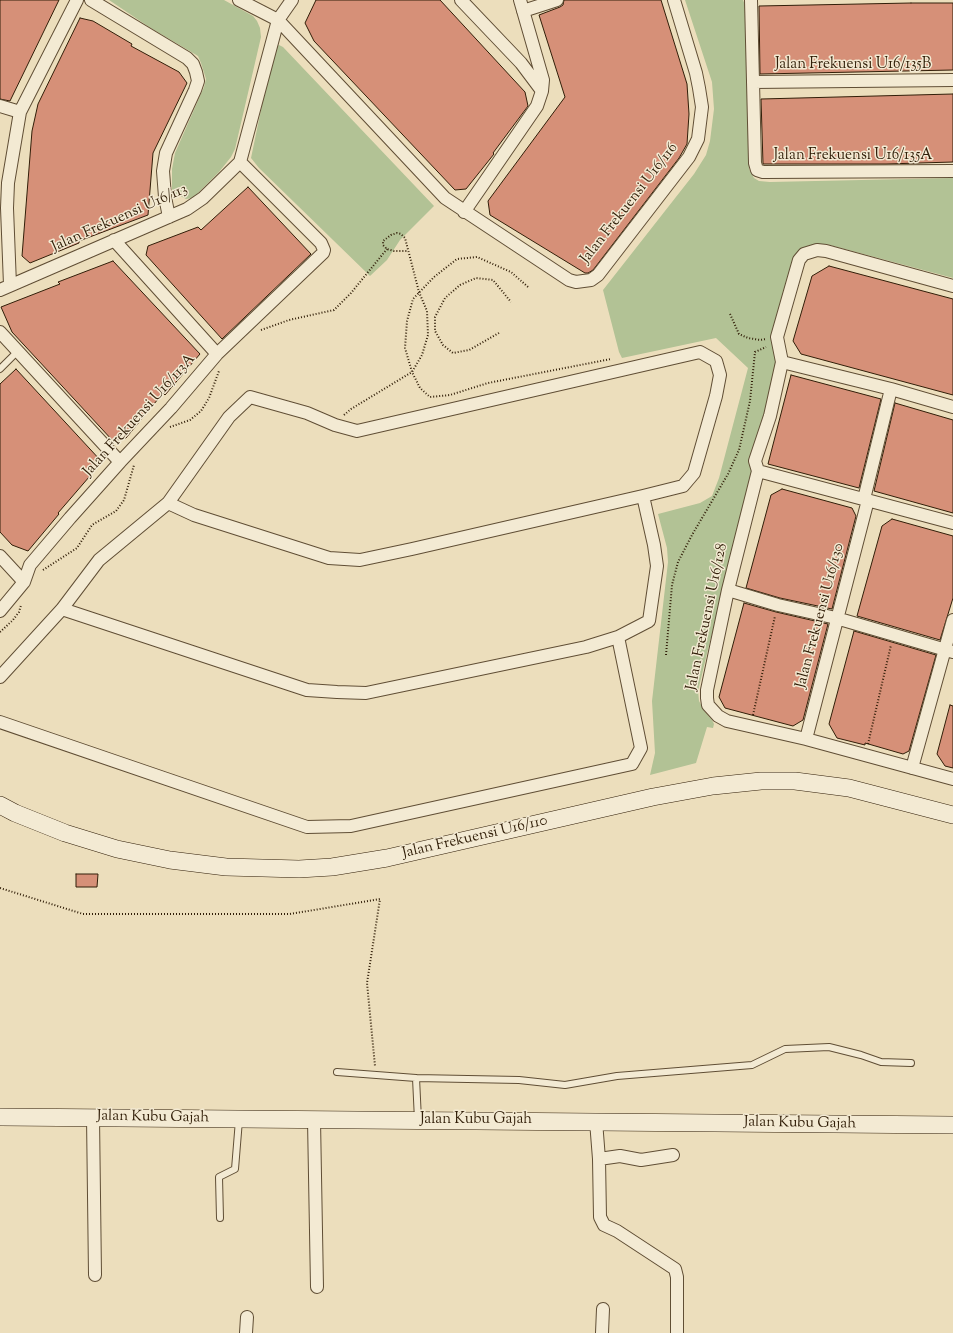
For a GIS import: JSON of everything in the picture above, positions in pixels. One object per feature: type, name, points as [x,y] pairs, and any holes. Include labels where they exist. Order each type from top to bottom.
[{"type":"street","points":[[5,288],[8,183],[20,112],[77,0]]},
{"type":"street","points":[[91,0],[187,58],[193,64],[196,72],[198,81],[195,90],[166,153],[163,171],[165,197],[169,217]]},
{"type":"street","points":[[239,0],[278,20],[445,198],[464,212],[537,106],[542,91],[543,80],[521,5],[557,0]]},
{"type":"street","points":[[240,162],[278,20],[292,0]]},
{"type":"street","points":[[461,0],[521,63],[542,91]]},
{"type":"street","name":"Jalan Frekuensi U16/116","points":[[464,212],[569,280],[576,282],[591,280],[598,275],[689,157],[698,139],[702,107],[700,88],[674,0]]},
{"type":"street","name":"Jalan Frekuensi U16/135A","points":[[751,0],[755,163],[757,170],[953,171]]},
{"type":"street","name":"Jalan Frekuensi U16/135B","points":[[753,82],[953,80]]},
{"type":"street","points":[[0,106],[20,112]]},
{"type":"street","name":"Jalan Frekuensi U16/113","points":[[5,288],[187,209],[203,198],[240,162]]},
{"type":"street","name":"Jalan Frekuensi U16/113A","points":[[0,611],[24,582],[30,566],[70,518],[171,408],[217,354],[321,256],[324,250],[321,243],[240,162]]},
{"type":"street","points":[[114,240],[217,354]]},
{"type":"street","points":[[953,286],[826,251],[817,250],[810,252],[804,254],[799,260],[777,341],[782,362],[953,405]]},
{"type":"street","points":[[0,332],[120,462]]},
{"type":"street","points":[[0,677],[62,609],[99,560],[168,503],[229,417],[250,397],[307,413],[335,425],[357,431],[700,352],[716,361],[720,375],[716,396],[694,473],[683,486],[644,496],[360,560],[329,558],[194,515],[168,503]]},
{"type":"street","name":"Jalan Frekuensi U16/128","points":[[782,362],[770,416],[754,461],[758,471],[728,590],[707,690],[708,705],[718,716],[727,721],[806,739],[953,779]]},
{"type":"street","name":"Jalan Frekuensi U16/130","points":[[806,739],[866,500],[891,389]]},
{"type":"street","points":[[758,471],[953,523]]},
{"type":"street","points":[[62,609],[307,690],[366,693],[586,646],[618,637],[649,621],[657,566],[644,496]]},
{"type":"street","points":[[0,556],[24,582]]},
{"type":"street","points":[[728,590],[778,605],[836,618],[893,636],[949,651]]},
{"type":"street","points":[[912,768],[949,651],[953,620]]},
{"type":"street","points":[[0,722],[307,827],[351,826],[632,764],[641,748],[618,637]]},
{"type":"street","name":"Jalan Frekuensi U16/110","points":[[0,805],[14,813],[65,833],[117,849],[170,860],[226,867],[299,869],[332,867],[387,858],[653,797],[713,786],[761,781],[795,781],[849,788],[953,815]]},
{"type":"street","name":"Jalan Kubu Gajah","points":[[0,1117],[953,1125]]},
{"type":"street","points":[[93,1118],[95,1275]]},
{"type":"street","points":[[314,1120],[316,1287]]},
{"type":"street","points":[[596,1121],[599,1159],[600,1217],[604,1225],[617,1231],[675,1269],[677,1277],[676,1333]]},
{"type":"street","points":[[599,1159],[620,1156],[641,1160],[673,1155]]},
{"type":"street","points":[[602,1333],[603,1309]]},
{"type":"street","points":[[246,1333],[247,1317]]},
{"type":"lane","points":[[0,368],[18,351]]},
{"type":"lane","points":[[337,1072],[416,1078],[519,1080],[565,1085],[617,1076],[752,1064],[785,1049],[829,1047],[881,1062],[911,1063]]},
{"type":"lane","points":[[416,1078],[418,1120]]},
{"type":"lane","points":[[220,1218],[219,1177],[235,1169],[239,1119]]},
{"type":"path","points":[[335,425],[351,409],[412,372],[422,355],[428,335],[427,311],[404,238],[401,234],[397,233],[391,235],[383,241],[383,245],[387,249],[394,251],[408,251]]},
{"type":"path","points":[[260,331],[289,320],[334,310],[351,293],[387,249]]},
{"type":"path","points":[[528,286],[511,272],[477,257],[457,259],[434,277],[413,299],[407,321],[405,348],[412,372],[420,388],[430,397],[450,395],[488,383],[611,358],[614,372]]},
{"type":"path","points":[[499,333],[469,350],[453,352],[443,345],[436,331],[435,317],[445,298],[460,285],[476,278],[493,280],[511,302]]},
{"type":"path","points":[[730,314],[739,334],[748,338],[777,341]]},
{"type":"path","points":[[666,655],[672,585],[678,562],[728,474],[739,450],[750,401],[755,352],[760,348],[777,341]]},
{"type":"path","points":[[164,429],[190,420],[201,411],[209,398],[219,371]]},
{"type":"path","points":[[42,571],[77,548],[92,525],[116,511],[124,500],[136,458]]},
{"type":"path","points":[[0,632],[13,620],[22,605]]},
{"type":"path","points":[[750,726],[778,605]]},
{"type":"path","points":[[866,755],[893,636]]},
{"type":"path","points":[[0,888],[83,914],[290,914],[380,899],[367,983],[376,1075]]},
{"type":"green space","points":[[109,0],[224,0],[253,16],[260,28],[261,37],[235,149],[231,157],[219,172],[192,198],[186,199],[175,193],[172,189],[172,169],[175,153],[204,87],[206,79],[201,63],[198,56],[149,27]]},
{"type":"green space","points":[[685,0],[743,0],[745,5],[749,111],[749,169],[754,178],[759,181],[770,182],[953,178],[953,278],[826,244],[813,247],[802,253],[773,331],[782,362],[769,421],[752,471],[754,479],[698,691],[699,701],[705,712],[712,720],[714,724],[713,728],[707,727],[696,763],[650,775],[655,753],[652,701],[668,562],[667,548],[658,514],[700,503],[712,496],[719,478],[748,368],[716,338],[622,358],[619,352],[603,290],[694,174],[706,155],[710,141],[714,109],[712,82]]},
{"type":"green space","points":[[279,45],[283,47],[434,206],[400,240],[387,260],[370,276],[259,168],[251,158],[271,62],[275,47]]},
{"type":"building","points":[[0,0],[59,0],[10,101],[0,99]]},
{"type":"building","points":[[316,0],[440,0],[525,92],[528,106],[493,153],[494,154],[466,189],[455,190],[314,41],[305,23]]},
{"type":"building","points":[[564,0],[661,0],[687,84],[689,114],[687,144],[679,158],[593,270],[588,273],[585,273],[490,215],[488,201],[565,97],[539,15],[560,7],[563,5]]},
{"type":"building","points":[[953,3],[953,70],[760,74],[759,6]]},
{"type":"building","points":[[80,18],[93,21],[132,44],[131,46],[179,72],[187,83],[153,153],[148,215],[79,241],[79,243],[30,263],[22,256],[32,131],[38,104]]},
{"type":"building","points":[[953,94],[953,162],[886,164],[763,164],[761,99]]},
{"type":"building","points":[[248,187],[311,254],[222,339],[146,255],[148,246],[198,227],[201,230]]},
{"type":"building","points":[[113,261],[200,354],[165,395],[163,393],[126,438],[113,441],[12,332],[1,307],[60,284],[58,282]]},
{"type":"building","points":[[829,266],[953,299],[953,395],[801,354],[793,341],[812,276]]},
{"type":"building","points":[[16,369],[102,462],[58,513],[59,514],[28,551],[12,545],[0,532],[0,384]]},
{"type":"building","points":[[791,375],[881,399],[859,488],[768,464]]},
{"type":"building","points":[[895,403],[953,420],[953,513],[874,491]]},
{"type":"building","points":[[782,489],[852,508],[856,516],[832,609],[780,598],[746,588],[771,495]]},
{"type":"building","points":[[892,519],[953,536],[953,598],[940,640],[857,616],[882,526]]},
{"type":"building","points":[[744,603],[828,624],[803,720],[793,726],[725,708],[719,697]]},
{"type":"building","points":[[854,631],[936,655],[909,751],[903,754],[865,743],[865,745],[837,738],[829,724]]},
{"type":"building","points":[[950,705],[953,706],[953,768],[945,766],[937,754]]},
{"type":"building","points":[[76,874],[98,874],[97,887],[76,887]]}]
